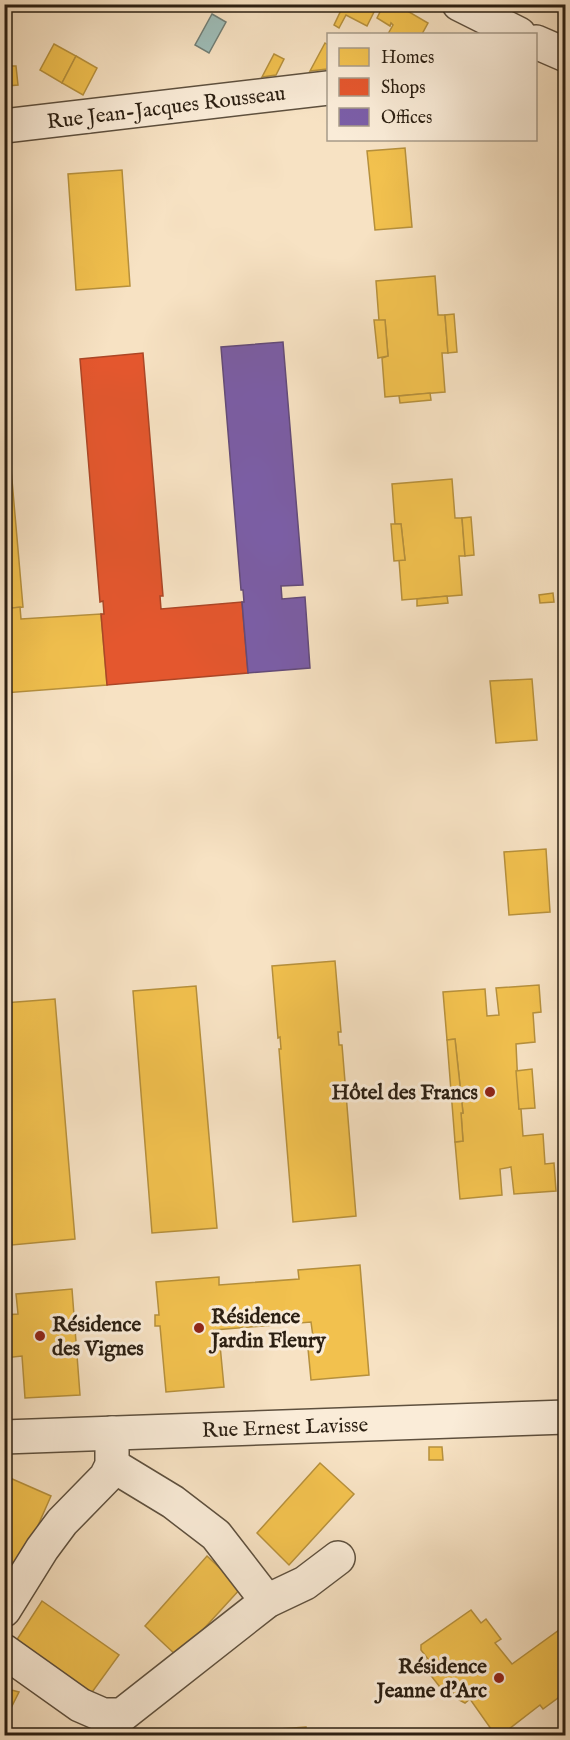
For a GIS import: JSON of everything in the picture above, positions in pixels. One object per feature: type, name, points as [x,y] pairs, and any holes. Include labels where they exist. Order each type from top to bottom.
[{"type":"street","points":[[459,4],[506,32]]},
{"type":"street","points":[[537,42],[566,57]]},
{"type":"street","points":[[537,62],[566,57]]},
{"type":"street","name":"Rue Jean-Jacques Rousseau","points":[[4,126],[327,88]]},
{"type":"street","name":"Rue Ernest Lavisse","points":[[4,1437],[566,1417]]},
{"type":"street","points":[[4,1610],[42,1548],[62,1522],[106,1477],[112,1466],[112,1433]]},
{"type":"street","points":[[112,1466],[173,1502],[216,1536],[267,1601]]},
{"type":"street","points":[[4,1651],[80,1706],[103,1715],[122,1715],[267,1601],[305,1583],[338,1558]]},
{"type":"water","points":[[212,14],[226,22],[209,53],[195,45]]},
{"type":"building: Homes","points":[[344,4],[378,4],[367,26],[346,15],[339,28],[334,25]]},
{"type":"building: Homes","points":[[384,4],[392,4],[428,23],[423,33],[389,33],[393,25],[391,23],[390,26],[377,18]]},
{"type":"building: Homes","points":[[325,43],[327,44],[327,69],[310,71]]},
{"type":"building: Homes","points":[[54,44],[76,56],[62,83],[40,70]]},
{"type":"building: Homes","points":[[274,54],[284,59],[276,75],[262,77]]},
{"type":"building: Homes","points":[[76,56],[97,68],[83,95],[62,83]]},
{"type":"building: Homes","points":[[4,66],[16,66],[18,85],[7,86],[4,90]]},
{"type":"building: Homes","points":[[405,148],[412,227],[375,230],[367,151]]},
{"type":"building: Homes","points":[[122,170],[130,286],[76,290],[68,174]]},
{"type":"building: Homes","points":[[435,276],[438,315],[445,315],[448,353],[442,353],[445,392],[385,397],[382,358],[388,356],[385,320],[379,321],[376,281]]},
{"type":"building: Homes","points":[[454,314],[457,352],[448,353],[445,315]]},
{"type":"building: Homes","points":[[374,320],[385,320],[388,356],[378,358]]},
{"type":"building: Homes","points":[[4,388],[23,607],[4,609]]},
{"type":"building: Homes","points":[[430,393],[431,400],[400,403],[399,396]]},
{"type":"building: Homes","points":[[452,479],[455,518],[462,518],[465,556],[459,556],[462,595],[402,600],[399,560],[405,560],[401,524],[395,524],[392,484]]},
{"type":"building: Homes","points":[[471,517],[474,555],[465,556],[462,518]]},
{"type":"building: Homes","points":[[391,524],[401,524],[405,560],[394,561]]},
{"type":"building: Homes","points":[[553,593],[554,602],[540,603],[539,595]]},
{"type":"building: Homes","points":[[447,596],[448,603],[417,606],[417,599]]},
{"type":"building: Homes","points":[[20,607],[21,619],[101,614],[107,685],[4,693],[4,609]]},
{"type":"building: Homes","points":[[532,679],[537,740],[496,743],[490,681]]},
{"type":"building: Homes","points":[[546,849],[550,912],[509,915],[504,852]]},
{"type":"building: Homes","points":[[335,961],[341,1032],[338,1032],[339,1045],[342,1045],[356,1216],[293,1222],[279,1049],[281,1049],[272,966]]},
{"type":"building: Homes","name":"Hôtel des Francs","points":[[539,985],[541,1012],[533,1013],[535,1042],[516,1044],[519,1109],[521,1109],[523,1136],[543,1134],[545,1164],[554,1163],[556,1191],[514,1194],[511,1167],[500,1169],[502,1195],[460,1199],[455,1142],[463,1141],[461,1113],[463,1113],[455,1039],[447,1040],[443,992],[485,989],[487,1016],[499,1015],[496,988]]},
{"type":"building: Homes","points":[[196,986],[217,1228],[152,1233],[133,991]]},
{"type":"building: Homes","points":[[55,999],[75,1239],[12,1245],[4,1153],[4,1003]]},
{"type":"building: Homes","points":[[455,1039],[463,1113],[461,1113],[463,1141],[455,1142],[447,1040]]},
{"type":"building: Homes","points":[[532,1069],[535,1108],[519,1109],[516,1071]]},
{"type":"building: Homes","name":"Résidence Jardin Fleury","points":[[360,1265],[369,1375],[311,1380],[307,1338],[313,1337],[311,1322],[214,1330],[215,1345],[220,1345],[224,1387],[166,1392],[160,1326],[155,1326],[155,1315],[159,1315],[156,1282],[219,1277],[219,1285],[299,1279],[298,1270]]},
{"type":"building: Homes","name":"Résidence des Vignes","points":[[72,1289],[80,1395],[25,1398],[22,1356],[4,1358],[4,1315],[18,1314],[16,1294]]},
{"type":"building: Homes","points":[[429,1447],[442,1447],[443,1460],[429,1460]]},
{"type":"building: Homes","points":[[320,1463],[354,1494],[289,1565],[257,1533]]},
{"type":"building: Homes","points":[[10,1478],[51,1496],[13,1582],[4,1579],[4,1490]]},
{"type":"building: Homes","points":[[207,1556],[241,1588],[178,1657],[145,1626]]},
{"type":"building: Homes","points":[[42,1601],[119,1655],[90,1695],[16,1641]]},
{"type":"building: Homes","name":"Résidence Jeanne d'Arc","points":[[471,1610],[481,1623],[486,1619],[501,1639],[495,1643],[512,1664],[566,1625],[566,1692],[543,1709],[540,1705],[500,1736],[496,1736],[470,1699],[465,1703],[459,1700],[453,1692],[447,1696],[421,1663],[428,1659],[421,1650],[421,1645]]},
{"type":"building: Homes","points":[[4,1688],[19,1692],[6,1718],[4,1717]]},
{"type":"building: Homes","points":[[306,1727],[307,1736],[182,1736]]},
{"type":"building: Shops","points":[[143,353],[163,596],[160,596],[161,609],[242,602],[248,673],[107,685],[101,614],[104,614],[103,601],[100,602],[80,359]]},
{"type":"building: Offices","points":[[283,342],[303,585],[281,586],[282,599],[305,597],[310,668],[248,673],[242,602],[244,602],[243,590],[241,590],[221,347]]},
{"type":"place","name":"Hôtel des Francs","points":[[490,1092]]},
{"type":"place","name":"Résidence Jardin Fleury","points":[[199,1328]]},
{"type":"place","name":"Résidence des Vignes","points":[[40,1336]]},
{"type":"place","name":"Résidence Jeanne d'Arc","points":[[499,1678]]}]
